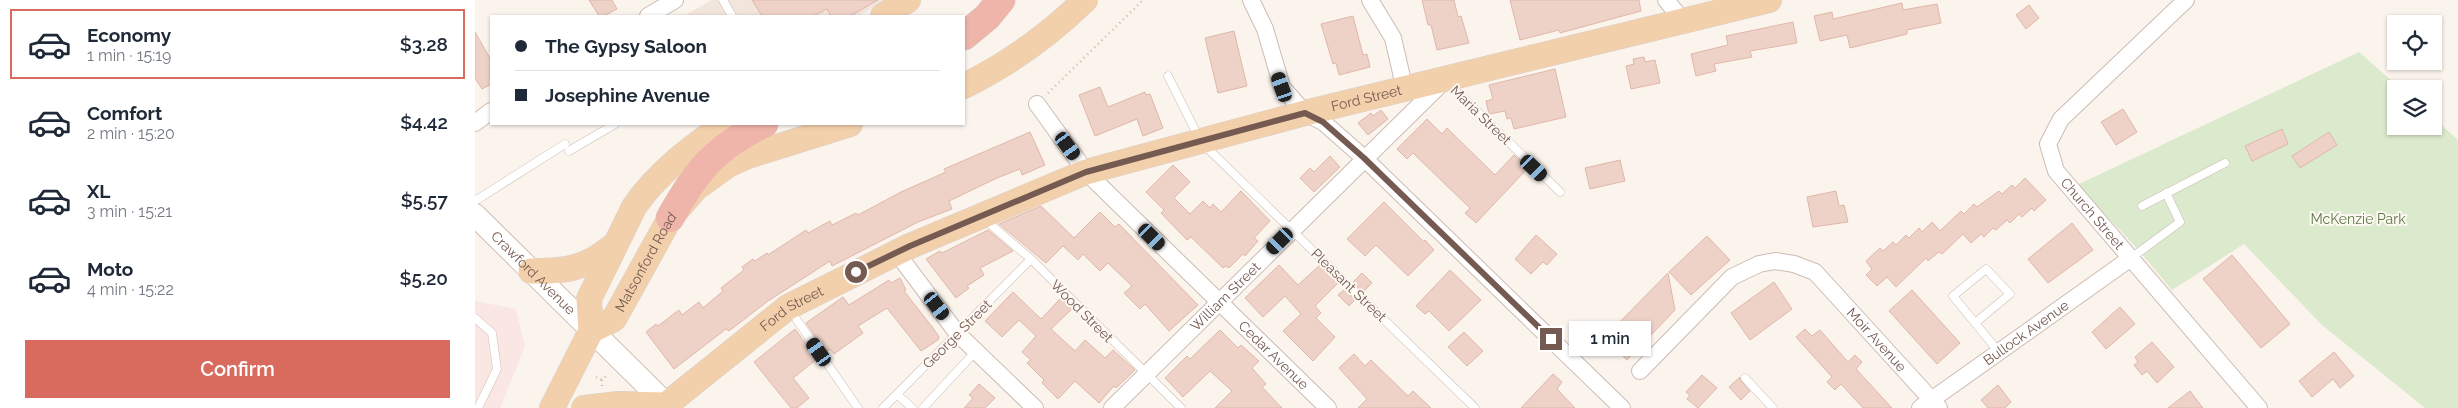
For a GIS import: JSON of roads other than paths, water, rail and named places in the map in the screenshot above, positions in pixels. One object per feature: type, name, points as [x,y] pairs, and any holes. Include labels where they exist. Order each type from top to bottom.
[{"type":"highway","points":[[963,15],[980,0]]},
{"type":"highway","points":[[965,35],[987,17],[1001,0]]},
{"type":"highway","points":[[670,218],[690,184],[707,161],[735,140],[762,125]]},
{"type":"main road","points":[[885,15],[908,0]]},
{"type":"main road","points":[[965,85],[1031,46],[1085,0]]},
{"type":"main road","name":"Ford Street","points":[[668,406],[788,307],[896,252],[1086,172],[1305,113],[1769,0]]},
{"type":"main road","points":[[552,408],[591,330],[589,298],[634,207],[648,189],[687,152],[724,125]]},
{"type":"main road","name":"Matsonford Road","points":[[591,330],[614,319],[670,218],[696,188],[728,165],[767,149],[847,125]]},
{"type":"main road","name":"Crawford Avenue","points":[[475,215],[668,406]]},
{"type":"main road","points":[[531,271],[556,271],[584,265],[601,256],[615,244]]},
{"type":"main road","points":[[584,408],[619,404],[668,406]]},
{"type":"street","points":[[650,15],[675,0]]},
{"type":"street","points":[[1251,0],[1265,29],[1282,87],[1305,113],[1323,122],[1364,158],[1622,408]]},
{"type":"street","points":[[1370,0],[1393,38],[1405,90]]},
{"type":"street","points":[[1667,0],[1684,22]]},
{"type":"street","name":"Church Street","points":[[2186,0],[2061,119],[2048,144],[2056,171],[2259,408]]},
{"type":"street","name":"William Street","points":[[1113,408],[1292,229],[1445,80]]},
{"type":"street","name":"Cedar Avenue","points":[[1037,104],[1086,172],[1218,303],[1328,408]]},
{"type":"street","points":[[475,123],[490,112]]},
{"type":"street","points":[[896,252],[957,333],[1035,408]]},
{"type":"street","name":"Bullock Avenue","points":[[1930,405],[1998,351],[2131,258]]},
{"type":"street","name":"Moir Avenue","points":[[1640,371],[1732,278],[1759,264],[1775,261],[1794,264],[1815,272],[1930,405]]},
{"type":"lane","points":[[723,0],[732,15]]},
{"type":"lane","name":"Pleasant Street","points":[[1168,76],[1201,142],[1475,408]]},
{"type":"lane","name":"Maria Street","points":[[1445,80],[1560,192]]},
{"type":"lane","points":[[475,201],[567,148],[613,125]]},
{"type":"lane","points":[[2142,206],[2225,163]]},
{"type":"lane","points":[[2131,258],[2180,222],[2166,193]]},
{"type":"lane","name":"Wood Street","points":[[981,216],[1031,260],[1181,408]]},
{"type":"lane","name":"George Street","points":[[883,408],[1031,260]]},
{"type":"lane","points":[[1975,323],[2010,294],[1986,269],[1953,296],[1975,323],[1998,351]]},
{"type":"lane","points":[[788,307],[858,408]]},
{"type":"lane","points":[[475,318],[492,333],[497,369],[478,408]]},
{"type":"lane","points":[[923,408],[976,351]]},
{"type":"lane","points":[[1745,378],[1773,408]]},
{"type":"lane","points":[[897,394],[912,408]]},
{"type":"park label","name":"McKenzie Park","points":[[2358,219]]}]
